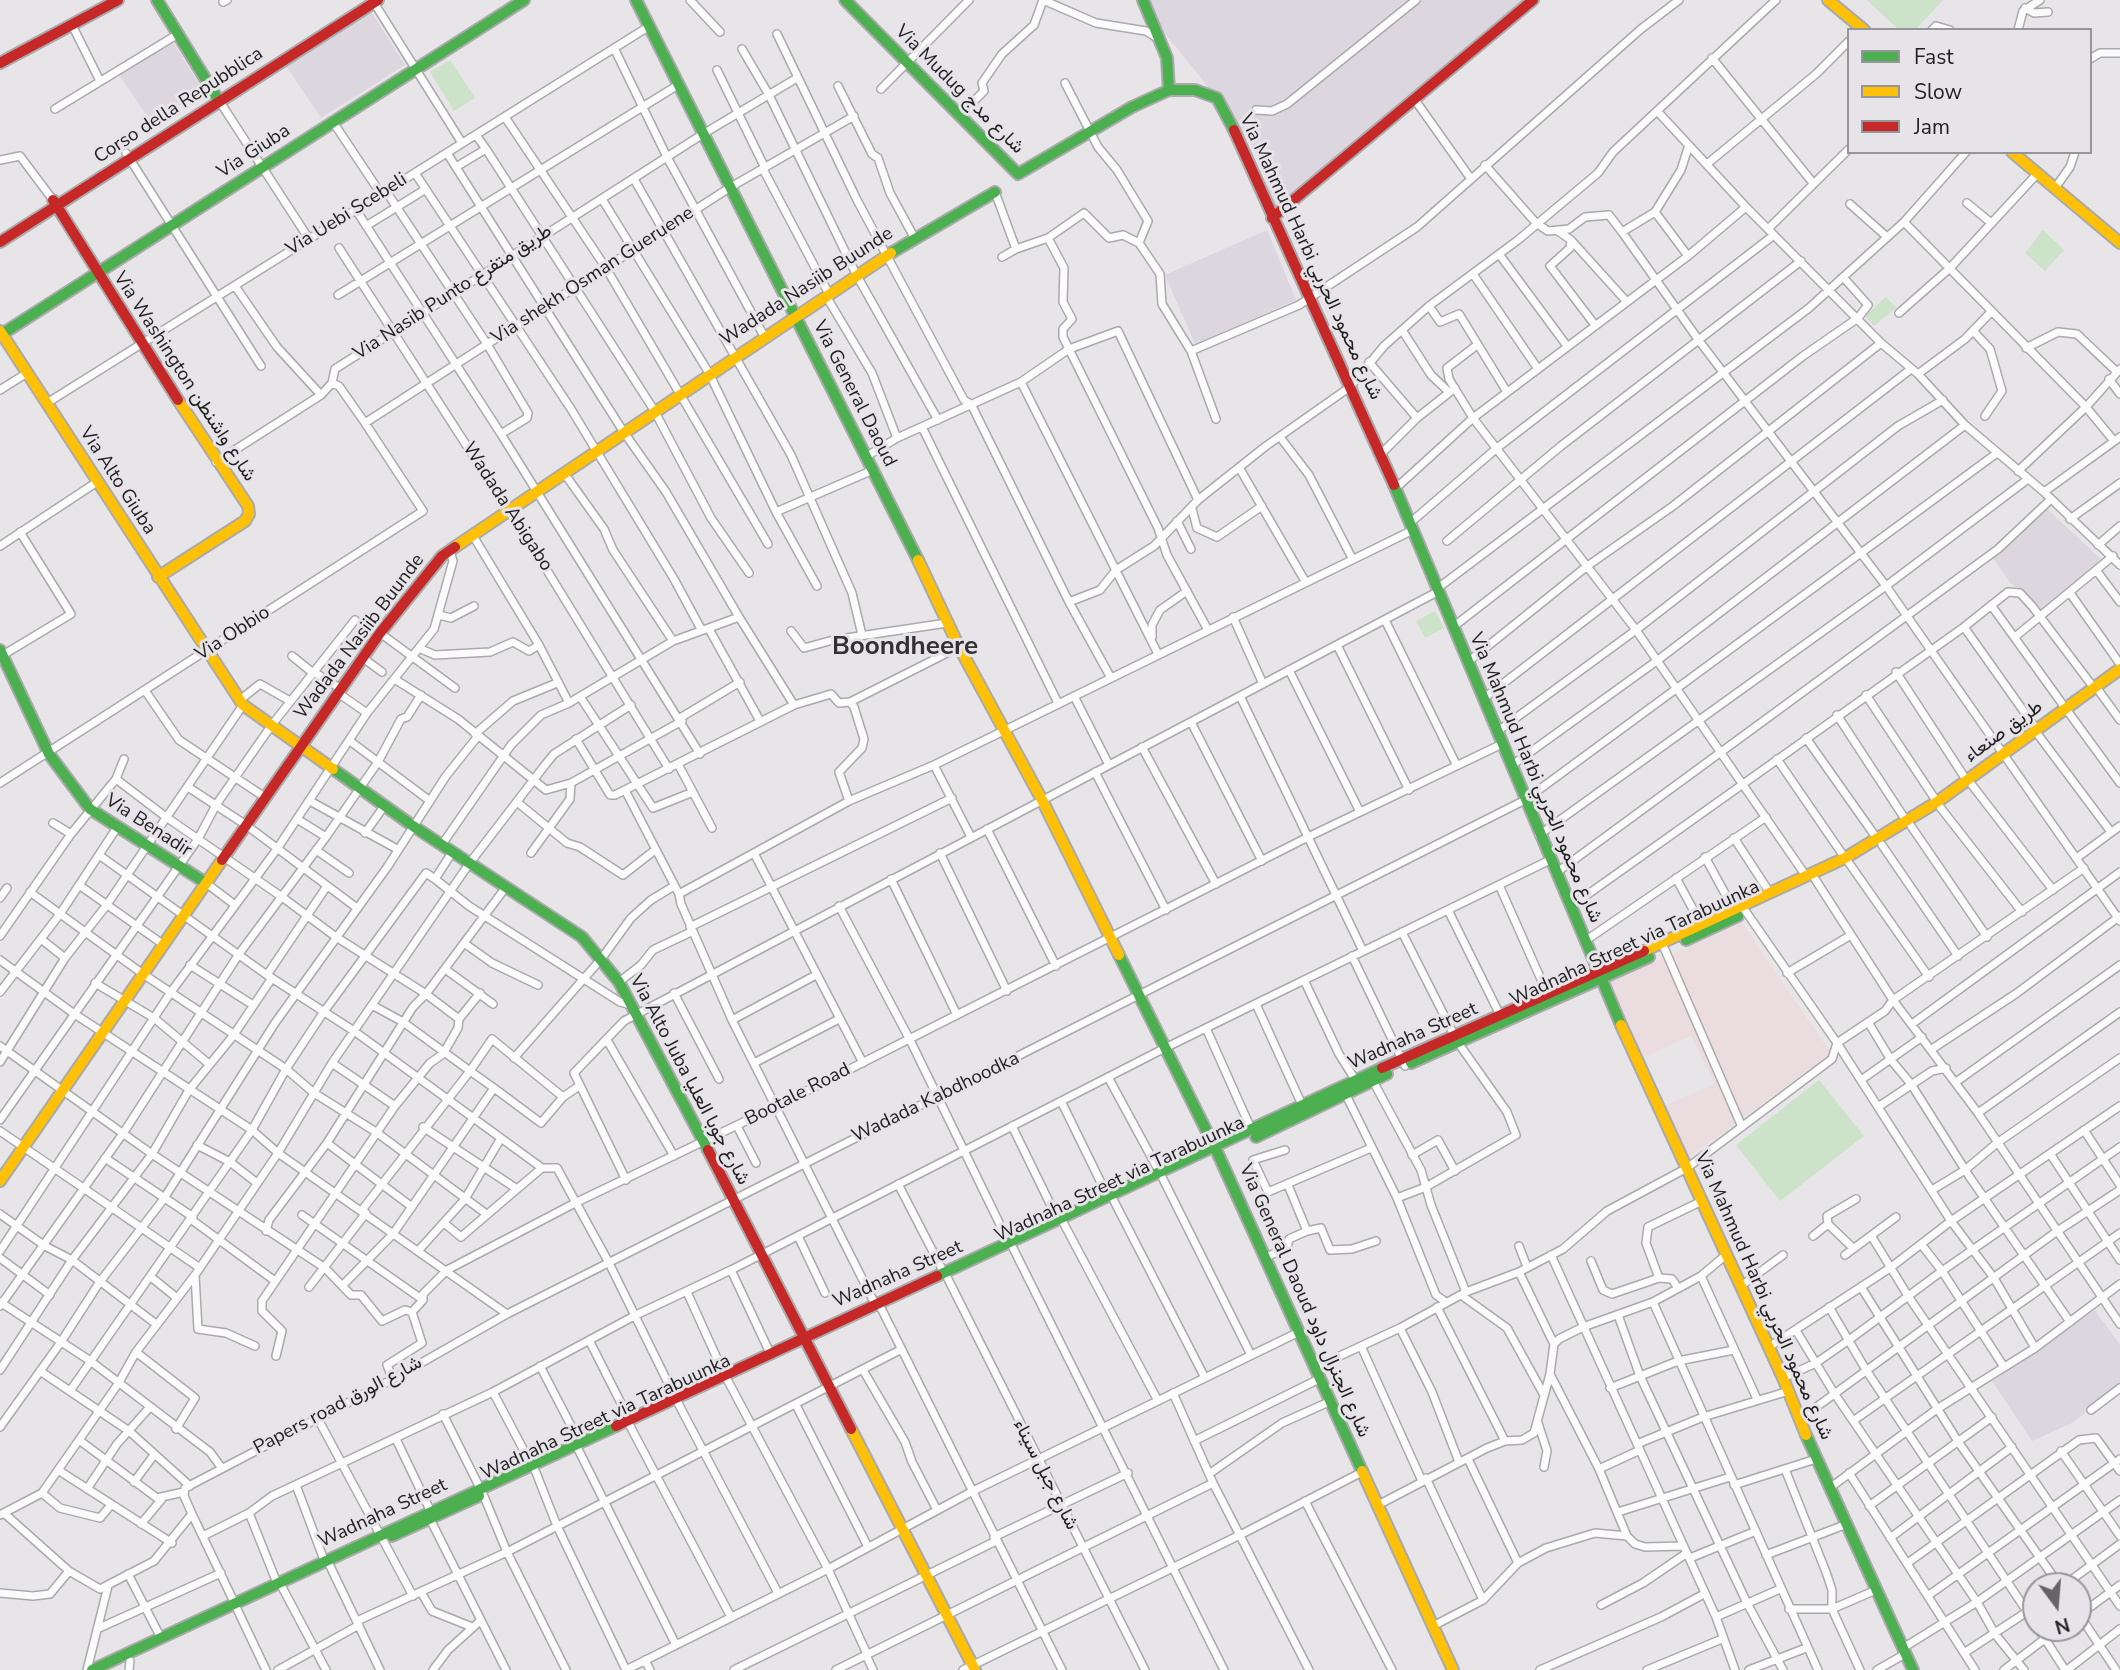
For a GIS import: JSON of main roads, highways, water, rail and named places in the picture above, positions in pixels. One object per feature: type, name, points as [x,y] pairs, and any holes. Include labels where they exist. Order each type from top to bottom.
[{"type":"main road","points":[[1,62],[118,0]]},
{"type":"main road","points":[[157,0],[217,98]]},
{"type":"main road","name":"Via Giuba","points":[[1,332],[524,0]]},
{"type":"main road","points":[[1143,0],[1167,58],[1170,90]]},
{"type":"main road","points":[[1272,218],[1533,0]]},
{"type":"main road","points":[[1828,0],[1861,28]]},
{"type":"main road","points":[[0,242],[127,156],[372,1]]},
{"type":"main road","name":"Via General Daoud","points":[[635,1],[867,456],[958,647],[1042,800]]},
{"type":"main road","name":"Via Mudug شارع مدج","points":[[847,1],[1018,174],[1132,107],[1170,90]]},
{"type":"main road","name":"Via Mahmud Harbi شارع محمود الحربي","points":[[1170,90],[1209,93],[1217,98],[1231,124],[1396,488],[1599,975],[1913,1670]]},
{"type":"main road","points":[[2014,154],[2120,243]]},
{"type":"main road","name":"Wadada Nasiib Buunde","points":[[0,1181],[363,657],[442,556],[856,274],[914,237],[995,192]]},
{"type":"main road","points":[[0,234],[54,204]]},
{"type":"main road","name":"Via Washington شارع واشنطن","points":[[54,204],[216,462],[248,506],[249,514],[245,521],[158,577]]},
{"type":"main road","name":"Via Alto Giuba","points":[[1,332],[205,651]]},
{"type":"main road","name":"Via Alto Juba شارع جوبا العليا","points":[[205,651],[241,703],[413,826],[443,843],[469,864],[582,937],[601,958],[619,982],[807,1339],[856,1443],[903,1527],[947,1616],[970,1669]]},
{"type":"main road","name":"Via Benadir","points":[[2,657],[49,754],[90,809],[116,829],[206,883]]},
{"type":"main road","name":"طريق صنعاء","points":[[1909,824],[2068,711],[2120,666]]},
{"type":"main road","points":[[2096,689],[2120,676]]},
{"type":"main road","name":"Via General Daoud شارع الجنرال داود","points":[[1042,800],[1216,1151],[1453,1670]]},
{"type":"main road","name":"Wadnaha Street","points":[[89,1670],[239,1604],[726,1378],[770,1353],[807,1339],[1216,1151],[1252,1131],[1344,1090],[1356,1081],[1457,1041],[1548,995],[1685,936],[1701,924],[1811,878],[1880,843],[1909,824]]},
{"type":"main road","name":"Wadnaha Street via Tarabuunka","points":[[1685,936],[1811,878]]},
{"type":"main road","name":"Wadnaha Street via Tarabuunka","points":[[1457,1041],[1599,975]]},
{"type":"main road","name":"Wadnaha Street via Tarabuunka","points":[[1216,1151],[1344,1090],[1373,1081],[1404,1062]]},
{"type":"main road","name":"Wadnaha Street via Tarabuunka","points":[[726,1378],[807,1339]]},
{"type":"main road","points":[[108,1670],[130,1665],[239,1604]]},
{"type":"district","name":"Boondheere","points":[[905,648]]}]
